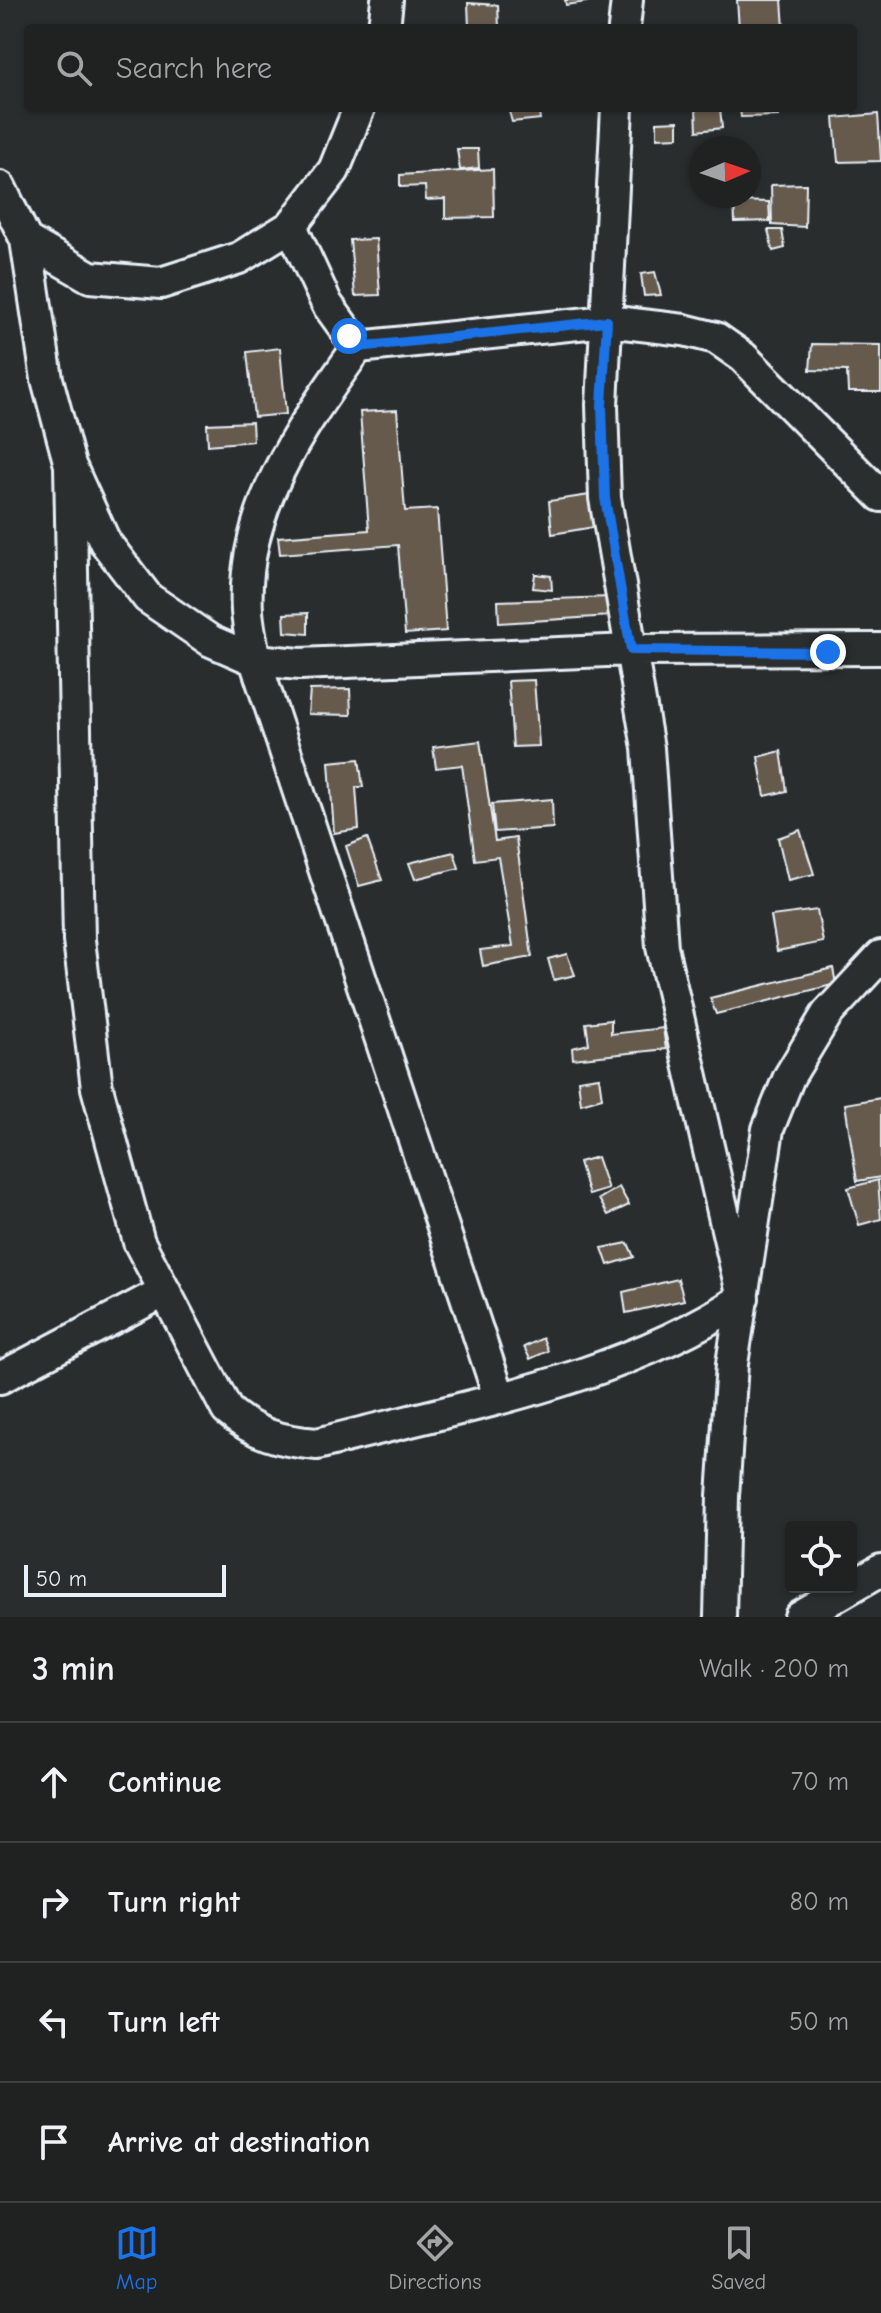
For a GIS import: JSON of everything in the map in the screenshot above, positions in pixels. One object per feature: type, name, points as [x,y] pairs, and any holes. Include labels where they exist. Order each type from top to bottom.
[{"type":"street","points":[[384,24],[387,0]]},
{"type":"street","points":[[624,24],[627,0]]},
{"type":"street","points":[[26,240],[90,277],[161,283],[239,258],[291,226],[334,170],[357,112]]},
{"type":"street","points":[[617,112],[602,405],[605,498],[648,748],[662,947],[743,1298]]},
{"type":"street","points":[[0,187],[26,240],[47,379],[70,465],[105,542],[148,598],[211,641],[255,660],[300,664],[631,650],[881,649]]},
{"type":"street","points":[[291,226],[327,304],[358,347]]},
{"type":"street","points":[[499,1396],[255,660],[247,610],[252,551],[266,497],[292,443],[358,347],[607,321],[684,330],[716,338],[743,357],[881,496]]},
{"type":"street","points":[[70,465],[79,940],[97,1088],[139,1242],[227,1410],[248,1429],[283,1441],[317,1444],[621,1361],[710,1320],[743,1298]]},
{"type":"street","points":[[720,1617],[728,1423],[768,1129],[789,1077],[827,1014],[881,956]]},
{"type":"street","points":[[0,1378],[165,1291]]},
{"type":"street","points":[[800,1617],[881,1570]]},
{"type":"building","points":[[565,0],[587,0],[587,2],[566,5]]},
{"type":"building","points":[[737,0],[782,0],[784,24],[739,24]]},
{"type":"building","points":[[468,3],[498,5],[499,24],[469,24]]},
{"type":"building","points":[[509,112],[539,112],[540,119],[512,122]]},
{"type":"building","points":[[696,112],[720,112],[722,128],[697,131]]},
{"type":"building","points":[[740,112],[778,112],[778,116],[741,117]]},
{"type":"building","points":[[878,114],[881,161],[838,162],[834,118]]},
{"type":"building","points":[[678,121],[678,137],[657,138],[657,122]]},
{"type":"building","points":[[457,149],[478,149],[479,168],[460,170]]},
{"type":"building","points":[[493,169],[494,217],[445,218],[445,199],[426,200],[425,186],[400,187],[400,175]]},
{"type":"building","points":[[806,184],[805,227],[772,225],[771,185]]},
{"type":"building","points":[[761,202],[769,202],[770,221],[735,222],[734,208],[761,208]]},
{"type":"building","points":[[768,230],[782,230],[785,248],[773,251]]},
{"type":"building","points":[[376,239],[380,295],[355,296],[350,240]]},
{"type":"building","points":[[655,272],[661,295],[644,296],[641,274]]},
{"type":"building","points":[[812,344],[881,345],[881,392],[848,392],[847,371],[810,370]]},
{"type":"building","points":[[280,348],[286,414],[254,417],[247,352]]},
{"type":"building","points":[[397,410],[405,511],[437,509],[446,631],[405,634],[398,545],[280,554],[278,537],[369,530],[360,412]]},
{"type":"building","points":[[252,422],[253,441],[208,445],[207,424]]},
{"type":"building","points":[[590,495],[594,527],[552,534],[549,501]]},
{"type":"building","points":[[535,574],[551,576],[552,590],[533,588]]},
{"type":"building","points":[[610,597],[611,616],[499,623],[498,601]]},
{"type":"building","points":[[308,613],[308,634],[285,632],[284,614]]},
{"type":"building","points":[[534,680],[539,746],[513,747],[508,681]]},
{"type":"building","points":[[350,689],[351,715],[308,714],[310,690]]},
{"type":"building","points":[[480,741],[495,841],[516,838],[532,957],[483,966],[480,950],[513,946],[498,857],[475,860],[462,765],[436,768],[433,747]]},
{"type":"building","points":[[781,751],[787,791],[765,796],[758,757]]},
{"type":"building","points":[[359,759],[363,787],[356,787],[359,829],[334,833],[329,762]]},
{"type":"building","points":[[552,799],[553,828],[495,832],[492,804]]},
{"type":"building","points":[[800,830],[814,874],[788,880],[778,838]]},
{"type":"building","points":[[367,838],[382,880],[359,886],[346,846]]},
{"type":"building","points":[[454,852],[459,868],[415,879],[409,863]]},
{"type":"building","points":[[817,910],[823,942],[777,951],[771,916]]},
{"type":"building","points":[[567,954],[575,975],[554,980],[548,959]]},
{"type":"building","points":[[833,968],[836,984],[716,1014],[710,998]]},
{"type":"building","points":[[611,1020],[611,1034],[663,1028],[666,1049],[573,1059],[572,1048],[589,1044],[586,1023]]},
{"type":"building","points":[[599,1077],[602,1098],[581,1104],[578,1080]]},
{"type":"building","points":[[881,1098],[881,1177],[857,1181],[845,1104]]},
{"type":"building","points":[[597,1157],[608,1189],[589,1195],[579,1162]]},
{"type":"building","points":[[878,1180],[881,1219],[859,1225],[848,1188]]},
{"type":"building","points":[[619,1187],[629,1205],[608,1215],[599,1199]]},
{"type":"building","points":[[628,1243],[634,1257],[608,1265],[602,1248]]},
{"type":"building","points":[[678,1279],[684,1300],[626,1313],[623,1292]]},
{"type":"building","points":[[543,1338],[548,1351],[530,1359],[524,1347]]},
{"type":"route","points":[[349,336],[358,347],[607,321],[602,405],[605,498],[631,650],[828,652]]}]
